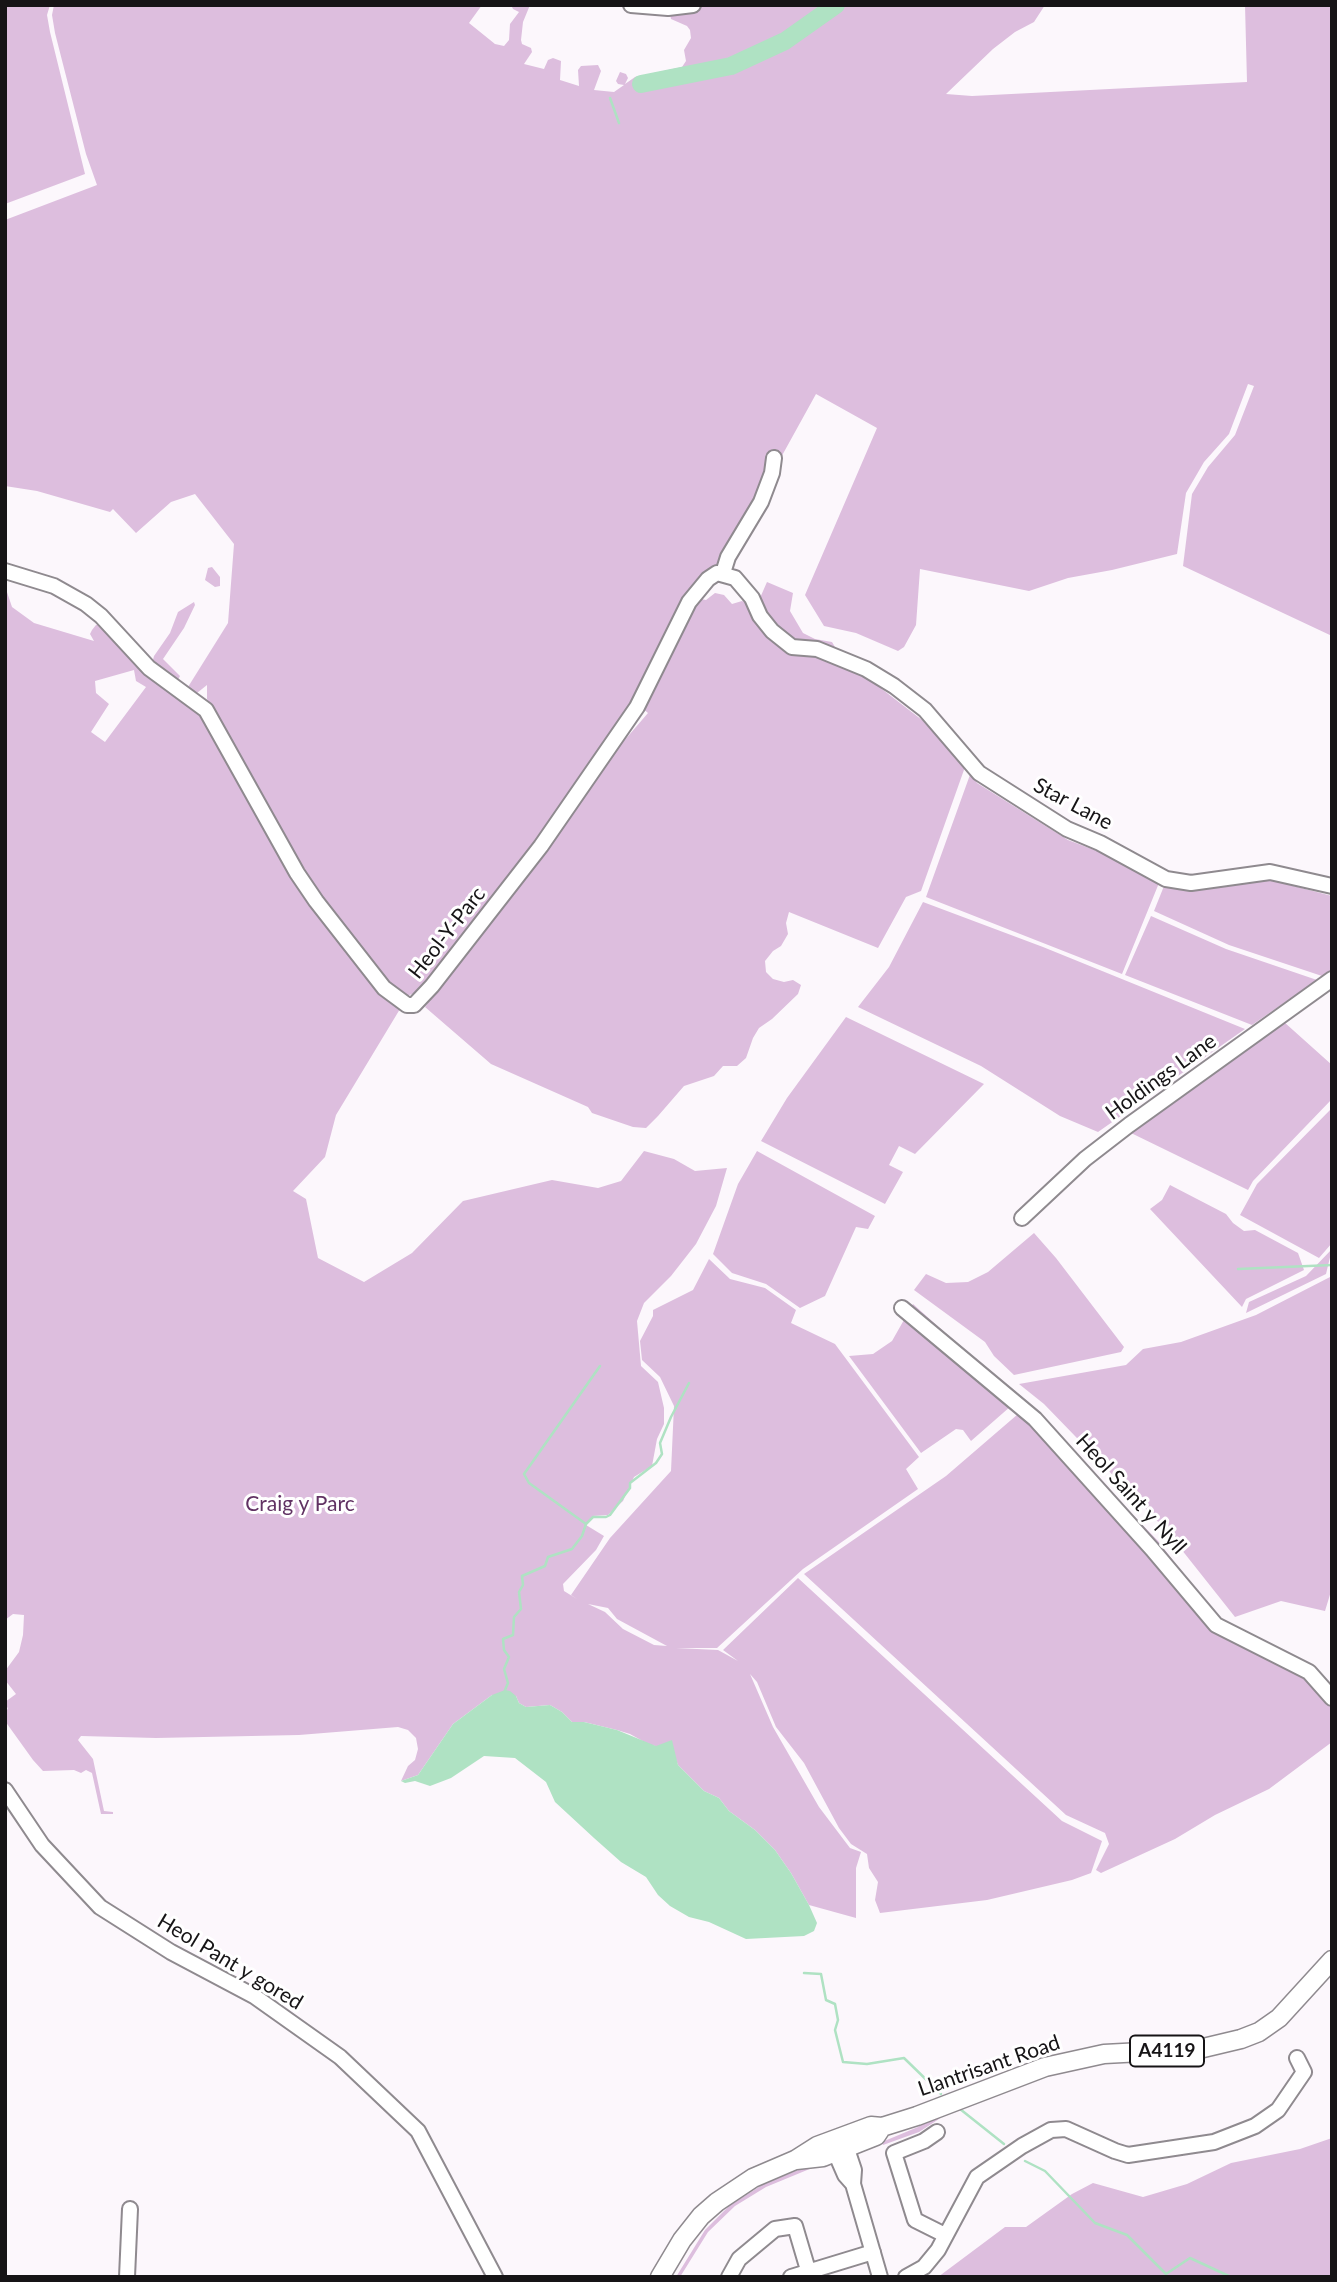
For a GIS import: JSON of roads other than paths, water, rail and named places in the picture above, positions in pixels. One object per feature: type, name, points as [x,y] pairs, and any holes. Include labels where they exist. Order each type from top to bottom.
[{"type":"main road","name":"Llantrisant Road","points":[[659,2275],[701,2216],[753,2178],[795,2160],[806,2161],[871,2126],[882,2127],[1045,2067],[1104,2054],[1199,2049],[1241,2039],[1259,2032],[1279,2018],[1332,1960]]},
{"type":"street","points":[[631,5],[668,8],[692,5]]},
{"type":"street","points":[[723,573],[728,557],[761,502],[772,473],[774,458]]},
{"type":"street","name":"Heol-Y-Parc","points":[[5,571],[54,586],[86,604],[101,616],[149,668],[206,710],[316,901],[384,988],[401,1002],[411,1005],[419,1001],[432,986],[541,846],[637,706],[689,603],[708,579],[716,573],[723,573]]},
{"type":"street","name":"Star Lane","points":[[723,573],[743,585],[772,631],[792,647],[817,649],[866,670],[894,686],[925,710],[979,773],[1068,829],[1166,879],[1191,883],[1270,872],[1332,886]]},
{"type":"street","name":"Holdings Lane","points":[[1022,1218],[1085,1159],[1129,1125],[1332,979]]},
{"type":"street","name":"Heol Saint y Nyll","points":[[902,1308],[1035,1419],[1216,1625],[1309,1672],[1332,1698]]},
{"type":"street","name":"Heol Pant y gored","points":[[5,1790],[43,1845],[100,1907],[171,1952],[263,2002],[340,2057],[418,2131],[495,2277]]},
{"type":"street","points":[[906,2277],[924,2267],[946,2235],[976,2177],[1022,2146],[1051,2130],[1066,2129],[1128,2155],[1214,2142],[1255,2126],[1278,2110],[1304,2072],[1297,2058]]},
{"type":"street","points":[[937,2132],[924,2141],[894,2153],[915,2220],[946,2235]]},
{"type":"street","points":[[839,2144],[845,2175],[853,2184],[880,2277]]},
{"type":"street","points":[[127,2277],[130,2209]]},
{"type":"street","points":[[729,2277],[739,2259],[775,2229],[795,2226],[808,2270]]},
{"type":"street","points":[[791,2277],[873,2252]]},
{"type":"waterway","points":[[641,84],[731,66],[785,41],[836,5]]},
{"type":"waterway","points":[[610,98],[619,123]]},
{"type":"waterway","points":[[1238,1269],[1332,1265]]},
{"type":"waterway","points":[[586,1524],[529,1483],[524,1474],[600,1366]]},
{"type":"waterway","points":[[505,1690],[508,1683],[504,1669],[509,1657],[504,1650],[503,1639],[513,1635],[514,1617],[521,1609],[519,1592],[523,1585],[522,1576],[545,1566],[548,1557],[572,1549],[582,1536],[586,1524],[593,1517],[610,1515],[630,1488],[630,1483],[656,1463],[662,1454],[660,1443],[689,1383]]},
{"type":"waterway","points":[[804,1973],[821,1974],[826,2000],[835,2004],[838,2020],[835,2030],[843,2062],[867,2064],[904,2058],[941,2094]]},
{"type":"waterway","points":[[960,2109],[1004,2144]]},
{"type":"waterway","points":[[1025,2161],[1045,2171],[1095,2223],[1127,2235],[1166,2274],[1190,2258],[1231,2277]]},
{"type":"park label","name":"Craig y Parc","points":[[300,1504]]}]
